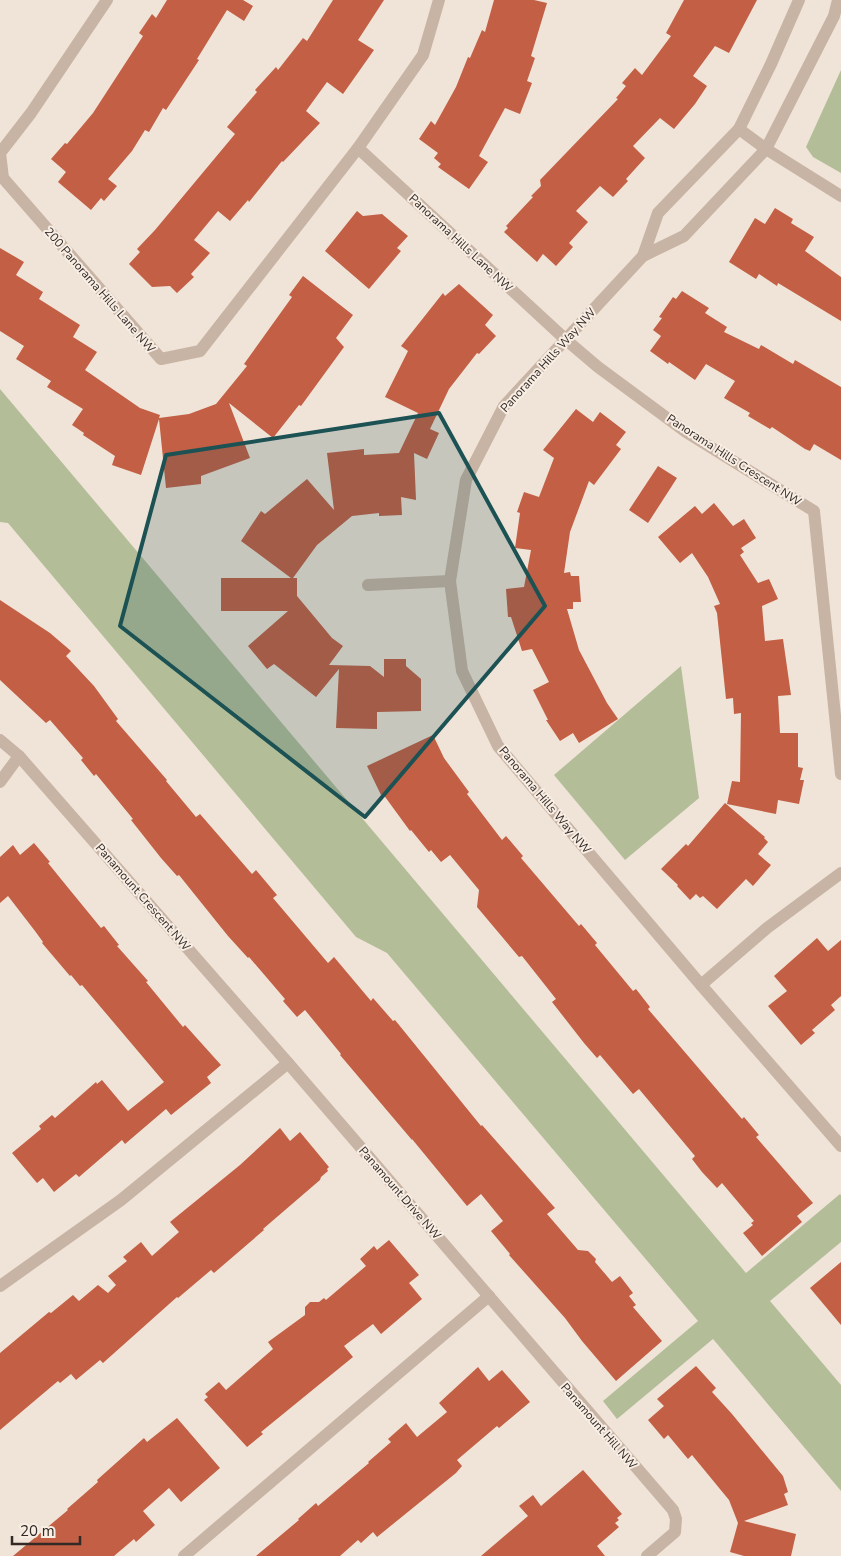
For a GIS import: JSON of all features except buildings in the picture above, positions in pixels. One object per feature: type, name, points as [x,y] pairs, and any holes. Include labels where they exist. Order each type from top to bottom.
[{"type":"street","name":"200 Panorama Hills Lane NW","points":[[107,0],[31,113],[0,153],[3,178],[161,359],[200,351],[358,148]]},
{"type":"street","points":[[358,148],[422,55],[438,0]]},
{"type":"street","name":"Panorama Hills Way NW","points":[[643,256],[658,214],[739,129],[771,64],[799,0]]},
{"type":"street","name":"Panorama Hills Way NW","points":[[838,0],[834,16],[766,148],[684,236],[643,256],[504,406],[466,480],[450,581],[462,671],[498,746],[841,1146]]},
{"type":"street","points":[[739,129],[841,196]]},
{"type":"street","name":"Panorama Hills Lane NW","points":[[358,148],[565,339]]},
{"type":"street","name":"Panorama Hills Crescent NW","points":[[565,339],[598,367],[686,432],[814,511],[841,774]]},
{"type":"street","points":[[368,585],[450,581]]},
{"type":"street","name":"Panamount Crescent NW","points":[[0,740],[19,756],[288,1062]]},
{"type":"street","points":[[0,782],[19,756]]},
{"type":"street","points":[[701,985],[766,928],[841,873]]},
{"type":"street","points":[[0,1286],[121,1200],[288,1062]]},
{"type":"street","name":"Panamount Drive NW","points":[[288,1062],[489,1296]]},
{"type":"street","points":[[184,1556],[489,1296]]},
{"type":"street","name":"Panamount Hill NW","points":[[489,1296],[672,1510],[676,1520],[675,1532],[647,1556]]},
{"type":"highlighted area","points":[[439,413],[545,606],[365,817],[120,626],[166,455]]},
{"type":"green space","points":[[841,70],[841,173],[813,157],[806,147]]},
{"type":"green space","points":[[0,389],[746,1273],[841,1195],[841,1242],[770,1301],[841,1385],[841,1491],[713,1339],[617,1419],[603,1401],[698,1321],[387,953],[356,937],[8,523],[0,522]]},
{"type":"green space","points":[[681,666],[699,798],[625,860],[554,775]]}]
